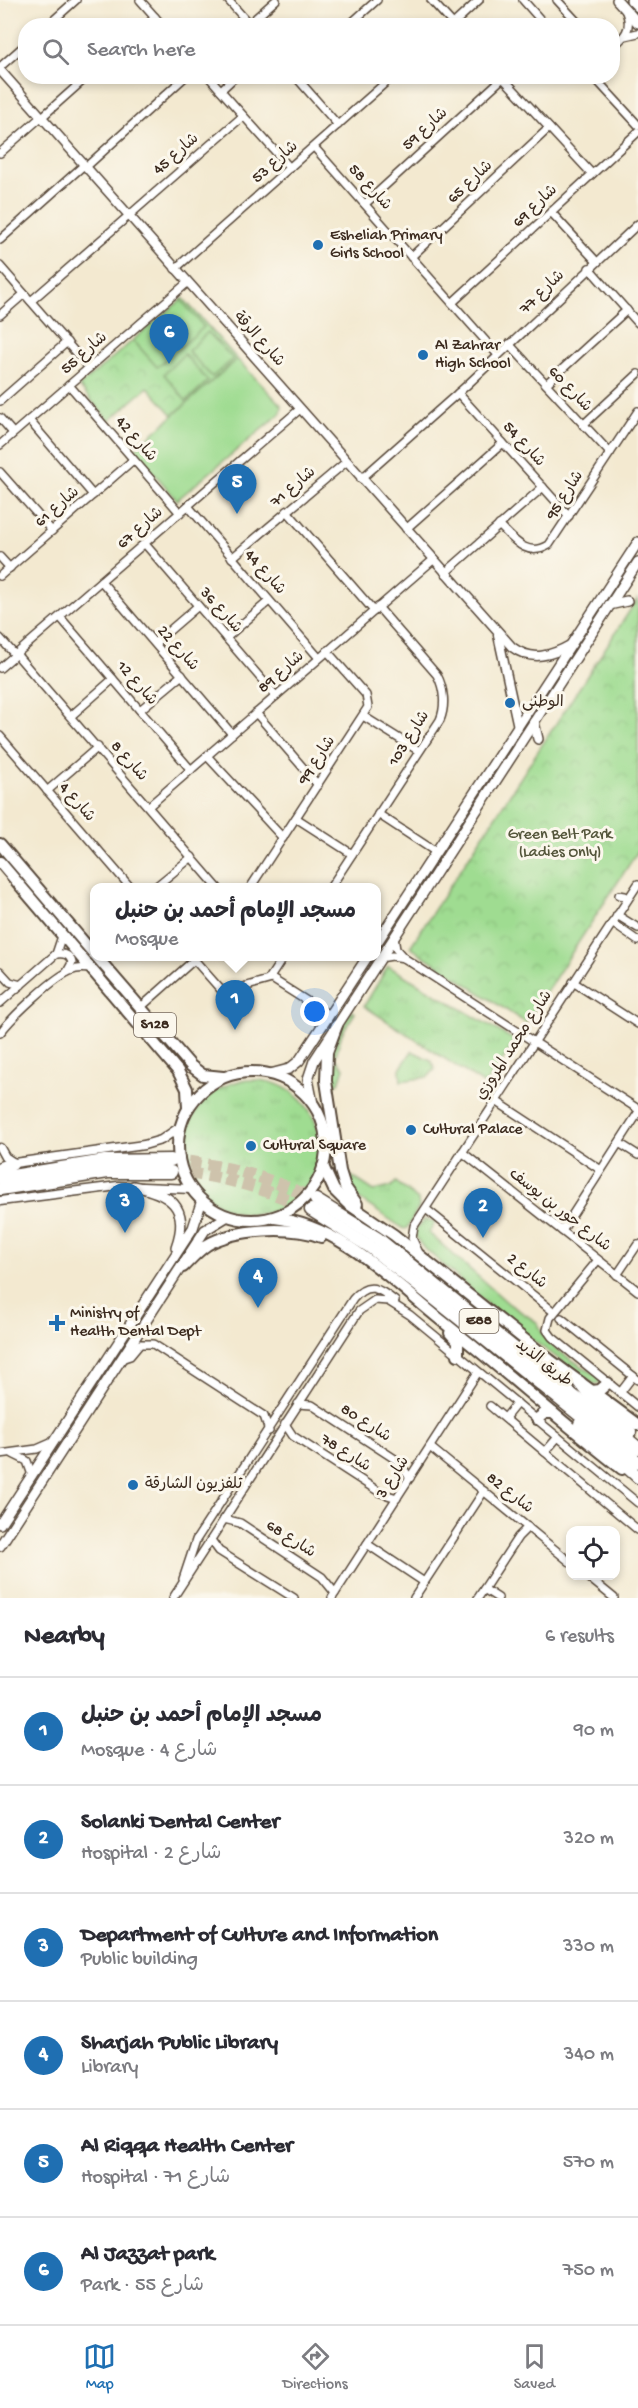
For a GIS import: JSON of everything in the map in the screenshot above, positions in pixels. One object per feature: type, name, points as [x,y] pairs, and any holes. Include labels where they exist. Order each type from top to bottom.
[{"type":"highway","points":[[0,1178],[105,1161],[171,1166],[108,1172],[0,1189]]},
{"type":"highway","name":"طريق الذيد","points":[[638,1448],[377,1238],[313,1205],[359,1238],[638,1462]]},
{"type":"highway","points":[[518,1366],[537,1387],[638,1479]]},
{"type":"highway","points":[[579,1382],[590,1396],[638,1439]]},
{"type":"main road","points":[[617,0],[638,23]]},
{"type":"main road","points":[[623,5],[631,0],[638,7]]},
{"type":"main road","points":[[381,936],[638,542]]},
{"type":"main road","points":[[626,580],[626,573],[632,562],[627,559]]},
{"type":"main road","points":[[381,956],[638,562]]},
{"type":"main road","points":[[609,604],[627,601]]},
{"type":"main road","points":[[534,722],[538,739]]},
{"type":"main road","name":"S128","points":[[0,844],[90,949]]},
{"type":"main road","points":[[429,885],[423,880],[436,852]]},
{"type":"main road","name":"S128","points":[[0,862],[178,1071],[187,1089],[188,1108]]},
{"type":"main road","points":[[48,917],[58,924],[62,921],[61,915]]},
{"type":"main road","name":"S128","points":[[100,961],[191,1066],[208,1076],[224,1077]]},
{"type":"main road","points":[[270,1074],[288,1069],[299,1061],[365,961]]},
{"type":"main road","points":[[270,1217],[291,1208],[309,1193],[323,1166],[326,1134],[313,1104],[308,1086],[309,1073],[378,961]]},
{"type":"main road","points":[[337,1025],[327,1052],[326,1071],[340,1171],[348,1193],[368,1216]]},
{"type":"main road","points":[[313,1104],[298,1088],[270,1074],[250,1072],[224,1077],[203,1090],[188,1108],[180,1127],[179,1160],[192,1190],[202,1200],[228,1215],[249,1219],[270,1217],[317,1228],[362,1257],[553,1413],[638,1479]]},
{"type":"main road","points":[[323,1166],[329,1182],[340,1197],[368,1216],[579,1382],[638,1425]]},
{"type":"main road","points":[[133,1186],[160,1192],[177,1209],[181,1232],[171,1260]]},
{"type":"main road","points":[[0,1524],[195,1223],[202,1200]]},
{"type":"main road","points":[[0,1546],[208,1227],[228,1215]]},
{"type":"main road","points":[[183,1267],[201,1249],[219,1240],[282,1229],[312,1234],[362,1257]]},
{"type":"main road","points":[[444,1322],[458,1342],[458,1354]]},
{"type":"main road","points":[[95,1399],[94,1391],[102,1378],[98,1372]]},
{"type":"main road","points":[[592,1391],[600,1390],[608,1383]]},
{"type":"main road","points":[[537,1419],[545,1413],[553,1413]]},
{"type":"street","points":[[56,18],[76,0]]},
{"type":"street","points":[[140,0],[155,17]]},
{"type":"street","points":[[228,0],[244,18]]},
{"type":"street","points":[[257,18],[276,0]]},
{"type":"street","points":[[357,18],[377,0]]},
{"type":"street","points":[[431,0],[446,18]]},
{"type":"street","points":[[460,18],[479,0]]},
{"type":"street","points":[[523,0],[539,18]]},
{"type":"street","points":[[557,0],[573,18]]},
{"type":"street","points":[[623,5],[629,23],[625,36]]},
{"type":"street","points":[[620,41],[625,36],[638,33]]},
{"type":"street","points":[[0,68],[18,51]]},
{"type":"street","name":"شارع الرقة","points":[[0,68],[187,283],[495,629],[516,650],[534,657],[549,656],[572,644]]},
{"type":"street","points":[[0,153],[79,84]]},
{"type":"street","points":[[0,240],[177,84]]},
{"type":"street","points":[[215,84],[290,168]]},
{"type":"street","points":[[221,90],[228,84]]},
{"type":"street","points":[[302,84],[338,125]]},
{"type":"street","name":"شارع 53","points":[[175,269],[384,84]]},
{"type":"street","name":"شارع 59","points":[[365,204],[496,84]]},
{"type":"street","points":[[510,84],[592,174]]},
{"type":"street","points":[[600,84],[638,125]]},
{"type":"street","name":"شارع 45","points":[[31,301],[243,116]]},
{"type":"street","name":"شارع 65","points":[[411,257],[549,128]]},
{"type":"street","name":"شارع 69","points":[[452,303],[638,132]]},
{"type":"street","name":"شارع 58","points":[[314,147],[498,355]]},
{"type":"street","points":[[551,212],[596,261]]},
{"type":"street","name":"شارع 77","points":[[361,479],[458,393],[596,261],[637,226]]},
{"type":"street","points":[[0,266],[89,368]]},
{"type":"street","points":[[589,268],[638,323]]},
{"type":"street","name":"شارع 55","points":[[0,445],[187,283]]},
{"type":"street","points":[[0,315],[24,294]]},
{"type":"street","points":[[546,384],[627,310]]},
{"type":"street","points":[[0,401],[67,342]]},
{"type":"street","name":"شارع 60","points":[[509,344],[610,453]]},
{"type":"street","points":[[583,425],[638,374]]},
{"type":"street","name":"شارع 42","points":[[69,385],[180,513]]},
{"type":"street","name":"شارع 54","points":[[458,393],[569,516]]},
{"type":"street","name":"شارع 67","points":[[0,668],[300,409]]},
{"type":"street","name":"شارع 95","points":[[500,525],[520,546],[538,549],[552,542],[638,411]]},
{"type":"street","points":[[0,418],[13,433]]},
{"type":"street","points":[[29,420],[93,495]]},
{"type":"street","points":[[406,529],[503,443]]},
{"type":"street","name":"شارع 61","points":[[0,576],[134,460]]},
{"type":"street","name":"شارع 71","points":[[232,558],[346,462]]},
{"type":"street","points":[[0,472],[52,531]]},
{"type":"street","points":[[445,573],[543,487]]},
{"type":"street","name":"شارع 44","points":[[188,506],[319,658]]},
{"type":"street","name":"شارع 103","points":[[287,512],[435,671],[440,682],[443,713],[333,883]]},
{"type":"street","name":"شارع 36","points":[[145,544],[276,696]]},
{"type":"street","points":[[0,557],[10,568]]},
{"type":"street","name":"شارع 89","points":[[149,806],[433,560]]},
{"type":"street","name":"شارع 22","points":[[101,581],[232,734]]},
{"type":"street","points":[[226,638],[269,601]]},
{"type":"street","points":[[155,643],[198,606]]},
{"type":"street","name":"شارع 12","points":[[60,617],[191,770]]},
{"type":"street","name":"شارع الرقة","points":[[495,629],[503,652],[518,727]]},
{"type":"street","name":"شارع 8","points":[[0,638],[71,716],[214,883]]},
{"type":"street","points":[[327,651],[368,698],[368,708],[363,716],[419,751]]},
{"type":"street","points":[[140,710],[182,675]]},
{"type":"street","points":[[71,716],[113,679]]},
{"type":"street","points":[[256,713],[318,785]]},
{"type":"street","name":"شارع 99","points":[[253,883],[363,716]]},
{"type":"street","name":"شارع 4","points":[[0,736],[127,883]]},
{"type":"street","points":[[47,791],[98,747]]},
{"type":"street","points":[[207,756],[282,838]]},
{"type":"street","points":[[378,814],[436,852]]},
{"type":"street","points":[[296,818],[352,854]]},
{"type":"street","points":[[160,883],[192,856]]},
{"type":"street","name":"شارع محمد المروزي","points":[[421,1257],[411,1232],[638,884]]},
{"type":"street","points":[[620,895],[625,896],[627,900]]},
{"type":"street","points":[[617,915],[638,928]]},
{"type":"street","points":[[612,923],[638,941]]},
{"type":"street","points":[[0,1002],[56,954],[61,944],[62,933]]},
{"type":"street","points":[[394,937],[396,949],[404,958],[638,1111],[562,1231]]},
{"type":"street","points":[[0,1034],[15,1015],[67,972],[72,963],[70,957],[65,954],[56,954]]},
{"type":"street","points":[[381,958],[392,956],[404,958]]},
{"type":"street","points":[[140,1008],[190,961]]},
{"type":"street","points":[[196,961],[224,991],[269,979],[276,980],[329,1016]]},
{"type":"street","points":[[269,979],[281,961]]},
{"type":"street","points":[[67,972],[80,968],[93,971]]},
{"type":"street","points":[[0,971],[8,980],[21,985]]},
{"type":"street","points":[[8,980],[10,994]]},
{"type":"street","points":[[573,982],[638,1024]]},
{"type":"street","points":[[496,1101],[601,1170]]},
{"type":"street","points":[[0,1148],[7,1159],[7,1165],[144,1145],[161,1140],[180,1127]]},
{"type":"street","points":[[619,1143],[638,1155]]},
{"type":"street","name":"شارع حور بن يوسف","points":[[462,1152],[638,1292]]},
{"type":"street","points":[[0,1202],[86,1189],[133,1186],[192,1190]]},
{"type":"street","name":"شارع 2","points":[[426,1209],[554,1312]]},
{"type":"street","points":[[617,1275],[638,1244]]},
{"type":"street","points":[[598,1260],[554,1312],[547,1324],[549,1334],[638,1407]]},
{"type":"street","points":[[180,1586],[195,1544],[207,1524],[353,1299],[364,1289],[376,1288],[382,1291],[638,1503]]},
{"type":"street","points":[[173,1598],[359,1311],[369,1302],[388,1301],[410,1315]]},
{"type":"street","points":[[561,1318],[635,1378],[620,1393]]},
{"type":"street","points":[[121,1359],[130,1356],[140,1344],[153,1344],[264,1416],[279,1415]]},
{"type":"street","points":[[313,1363],[316,1367],[313,1381]]},
{"type":"street","name":"شارع 3","points":[[333,1596],[478,1372]]},
{"type":"street","points":[[505,1419],[517,1403]]},
{"type":"street","name":"شارع 80","points":[[298,1404],[312,1405],[398,1461],[410,1478]]},
{"type":"street","points":[[490,1406],[638,1530]]},
{"type":"street","points":[[264,1416],[269,1431]]},
{"type":"street","name":"شارع 78","points":[[285,1424],[293,1436],[381,1493],[397,1498]]},
{"type":"street","points":[[545,1452],[558,1437]]},
{"type":"street","points":[[4,1453],[37,1449],[54,1442]]},
{"type":"street","name":"شارع 82","points":[[430,1447],[566,1559]]},
{"type":"street","points":[[4,1453],[25,1458],[32,1475]]},
{"type":"street","points":[[414,1598],[484,1491]]},
{"type":"street","name":"شارع 68","points":[[224,1519],[240,1523],[322,1576],[333,1596]]},
{"type":"street","points":[[207,1524],[200,1543],[209,1543],[294,1598]]},
{"type":"street","points":[[478,1598],[518,1537],[528,1527]]},
{"type":"street","points":[[367,1544],[424,1582]]},
{"type":"street","points":[[592,1580],[614,1598]]},
{"type":"street","points":[[484,1589],[498,1598]]},
{"type":"green space","points":[[183,298],[237,359],[173,415],[148,387],[109,421],[79,386]]},
{"type":"green space","points":[[181,300],[204,327],[157,367],[133,340]]},
{"type":"green space","points":[[208,332],[233,359],[212,377],[188,351]]},
{"type":"green space","points":[[184,354],[208,381],[186,401],[164,374]]},
{"type":"green space","points":[[237,359],[282,406],[281,413],[177,500],[134,450]]},
{"type":"green space","name":"Green Belt Park (Ladies Only)","points":[[638,598],[638,851],[526,1023],[410,947]]},
{"type":"green space","points":[[388,966],[516,1041],[485,1085],[364,1006]]},
{"type":"green space","points":[[351,1011],[355,1013],[342,1033],[335,1058],[344,1068],[339,1083],[334,1085],[329,1082],[332,1053],[337,1036]]},
{"type":"green space","points":[[412,1051],[431,1060],[435,1069],[428,1077],[401,1081],[400,1069]]},
{"type":"green space","points":[[253,1080],[279,1085],[301,1099],[315,1121],[320,1147],[315,1173],[301,1195],[279,1209],[253,1214],[227,1209],[205,1195],[191,1173],[186,1147],[191,1121],[205,1099],[227,1085]]},
{"type":"green space","points":[[348,1174],[374,1191],[391,1187],[396,1182],[418,1200],[419,1207],[407,1228],[404,1229],[356,1197],[345,1178]]},
{"type":"green space","points":[[425,1219],[435,1222],[429,1233],[509,1304],[538,1323],[541,1332],[554,1348],[599,1377],[600,1383],[594,1384],[507,1322],[421,1245],[416,1237],[416,1229]]},
{"type":"tunnel","points":[[171,1160],[227,1168],[263,1178],[316,1200]]},
{"type":"tunnel","points":[[171,1172],[208,1176],[243,1184],[277,1195],[311,1210]]},
{"type":"place","name":"Esheliah Primary Girls School","points":[[318,245]]},
{"type":"place","name":"Al Zahrar High School","points":[[423,355]]},
{"type":"place","name":"Al Jazzat park","points":[[169,364]]},
{"type":"place","name":"Al Riqqa Health Center","points":[[237,514]]},
{"type":"place","name":"الوطنی","points":[[510,703]]},
{"type":"place","name":"مسجد الإمام أحمد بن حنبل","points":[[235,1030]]},
{"type":"place","name":"Cultural Palace","points":[[411,1130]]},
{"type":"place","name":"Cultural Square","points":[[251,1146]]},
{"type":"place","name":"Department of Culture and Information","points":[[125,1233]]},
{"type":"place","name":"Solanki Dental Center","points":[[483,1238]]},
{"type":"place","name":"Sharjah Public Library","points":[[258,1308]]},
{"type":"place","name":"Ministry of Health Dental Dept","points":[[57,1323]]},
{"type":"place","name":"تلفزيون الشارقة","points":[[133,1485]]}]
